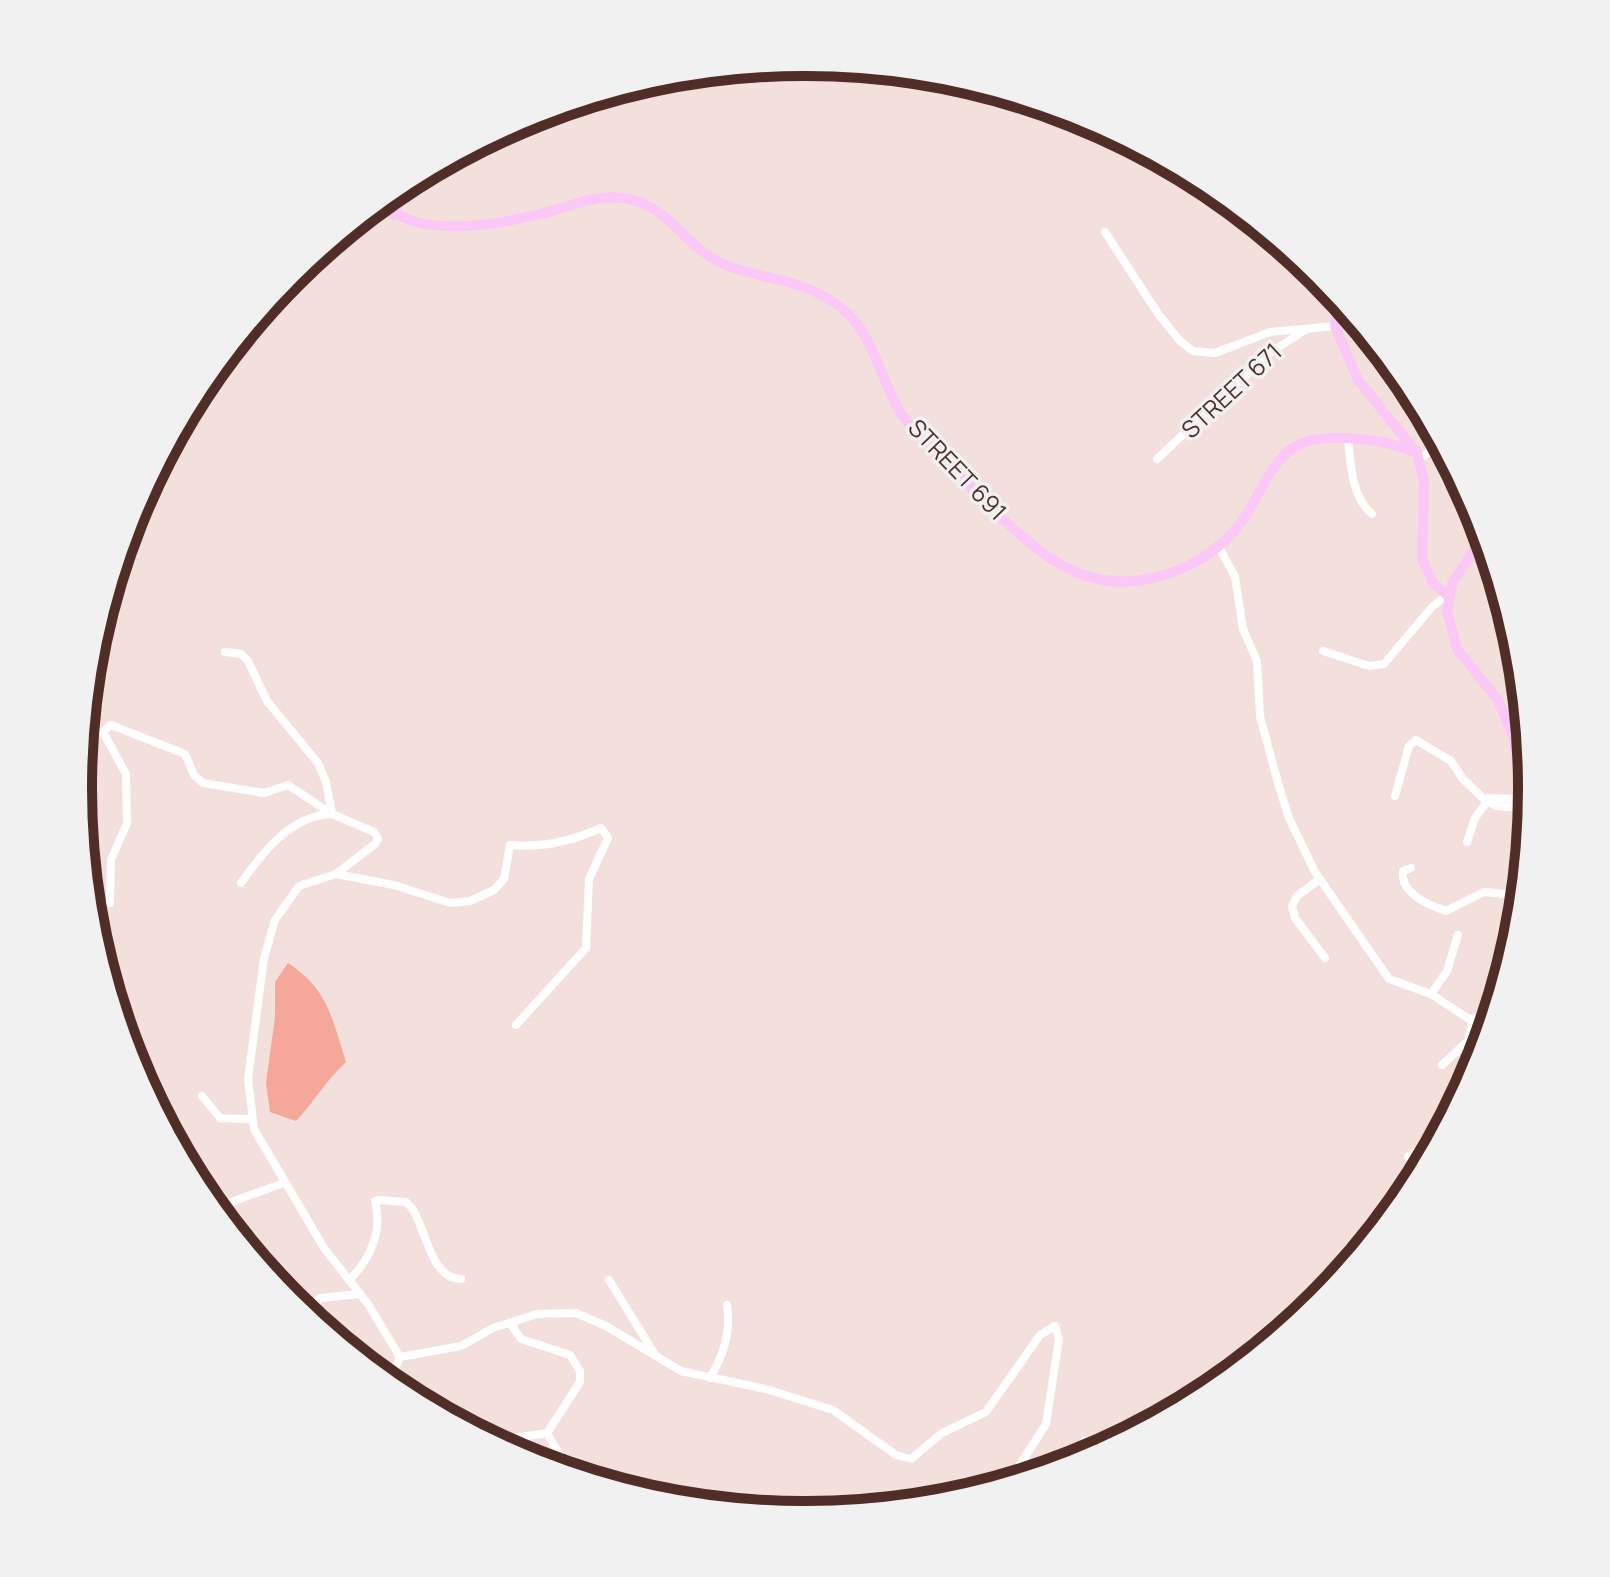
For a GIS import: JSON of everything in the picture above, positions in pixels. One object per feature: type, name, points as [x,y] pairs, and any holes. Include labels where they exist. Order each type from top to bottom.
[{"type":"main road","name":"STREET 691","points":[[393,215],[411,223],[436,227],[505,221],[599,198],[637,201],[666,216],[713,259],[806,288],[832,300],[853,318],[875,352],[901,412],[921,437],[989,505],[1050,558],[1090,577],[1130,580],[1180,569],[1219,547],[1232,535],[1267,479],[1291,449],[1314,440],[1348,439],[1398,445],[1418,456]]},
{"type":"main road","points":[[389,210],[393,215],[399,203]]},
{"type":"main road","points":[[1337,314],[1335,326],[1369,398],[1404,433],[1418,456],[1424,481],[1422,559],[1433,583],[1447,595]]},
{"type":"main road","points":[[1476,548],[1447,595],[1449,623],[1457,649],[1498,700],[1515,731]]},
{"type":"street","points":[[1105,232],[1166,324],[1193,351],[1215,353],[1270,332],[1335,326]]},
{"type":"street","name":"STREET 671","points":[[1157,459],[1271,352],[1310,327]]},
{"type":"street","points":[[1348,439],[1353,484],[1364,507],[1372,514]]},
{"type":"street","points":[[1418,456],[1431,450]]},
{"type":"street","points":[[1219,547],[1235,577],[1243,629],[1257,661],[1260,716],[1278,783],[1289,818],[1320,879],[1384,975],[1431,994],[1473,1020],[1480,1019]]},
{"type":"street","points":[[1323,651],[1369,666],[1384,664],[1432,607],[1447,595]]},
{"type":"street","points":[[225,652],[241,654],[248,661],[267,701],[318,763],[326,782],[332,814]]},
{"type":"street","points":[[110,903],[111,860],[127,823],[127,812],[126,774],[103,732],[107,726],[185,754],[194,775],[203,783],[264,793],[288,785],[332,814],[374,832],[378,839],[365,853],[336,874],[299,886],[275,920],[269,937],[248,1079],[251,1119],[284,1183],[324,1248],[359,1294],[400,1357]]},
{"type":"street","points":[[1395,796],[1409,746],[1416,740],[1451,761],[1467,784],[1486,799],[1517,803]]},
{"type":"street","points":[[1467,842],[1486,799]]},
{"type":"street","points":[[241,883],[259,857],[282,835],[311,817],[332,814]]},
{"type":"street","points":[[336,874],[394,885],[450,903],[470,901],[494,890],[504,879],[510,845],[541,845],[580,837],[601,828],[606,832],[608,838],[589,879],[586,948],[516,1025]]},
{"type":"street","points":[[1411,868],[1403,871],[1406,886],[1423,901],[1446,911],[1488,891],[1509,894]]},
{"type":"street","points":[[1320,879],[1297,896],[1292,906],[1295,918],[1325,958]]},
{"type":"street","points":[[1431,994],[1447,971],[1458,935]]},
{"type":"street","points":[[1442,1065],[1468,1041],[1473,1020]]},
{"type":"street","points":[[202,1096],[220,1118],[251,1119]]},
{"type":"street","points":[[1408,1157],[1419,1149]]},
{"type":"street","points":[[226,1202],[284,1183]]},
{"type":"street","points":[[349,1280],[367,1263],[376,1225],[375,1201],[379,1200],[406,1202],[416,1213],[438,1265],[447,1275],[461,1279]]},
{"type":"street","points":[[609,1280],[656,1357]]},
{"type":"street","points":[[315,1305],[320,1298],[359,1294]]},
{"type":"street","points":[[710,1378],[724,1352],[729,1326],[727,1305]]},
{"type":"street","points":[[400,1357],[461,1346],[537,1314],[576,1313],[606,1326],[681,1371],[766,1389],[833,1410],[896,1455],[911,1459],[942,1433],[986,1412],[1040,1335],[1055,1326],[1059,1339],[1046,1424],[1018,1468]]},
{"type":"street","points":[[510,1323],[521,1339],[570,1355],[580,1371],[580,1382],[547,1433],[513,1438]]},
{"type":"street","points":[[394,1371],[400,1357]]},
{"type":"street","points":[[547,1433],[561,1458]]},
{"type":"shaded area","points":[[288,963],[320,994],[332,1018],[346,1062],[296,1121],[270,1112],[266,1083],[275,1017],[275,982]]}]
